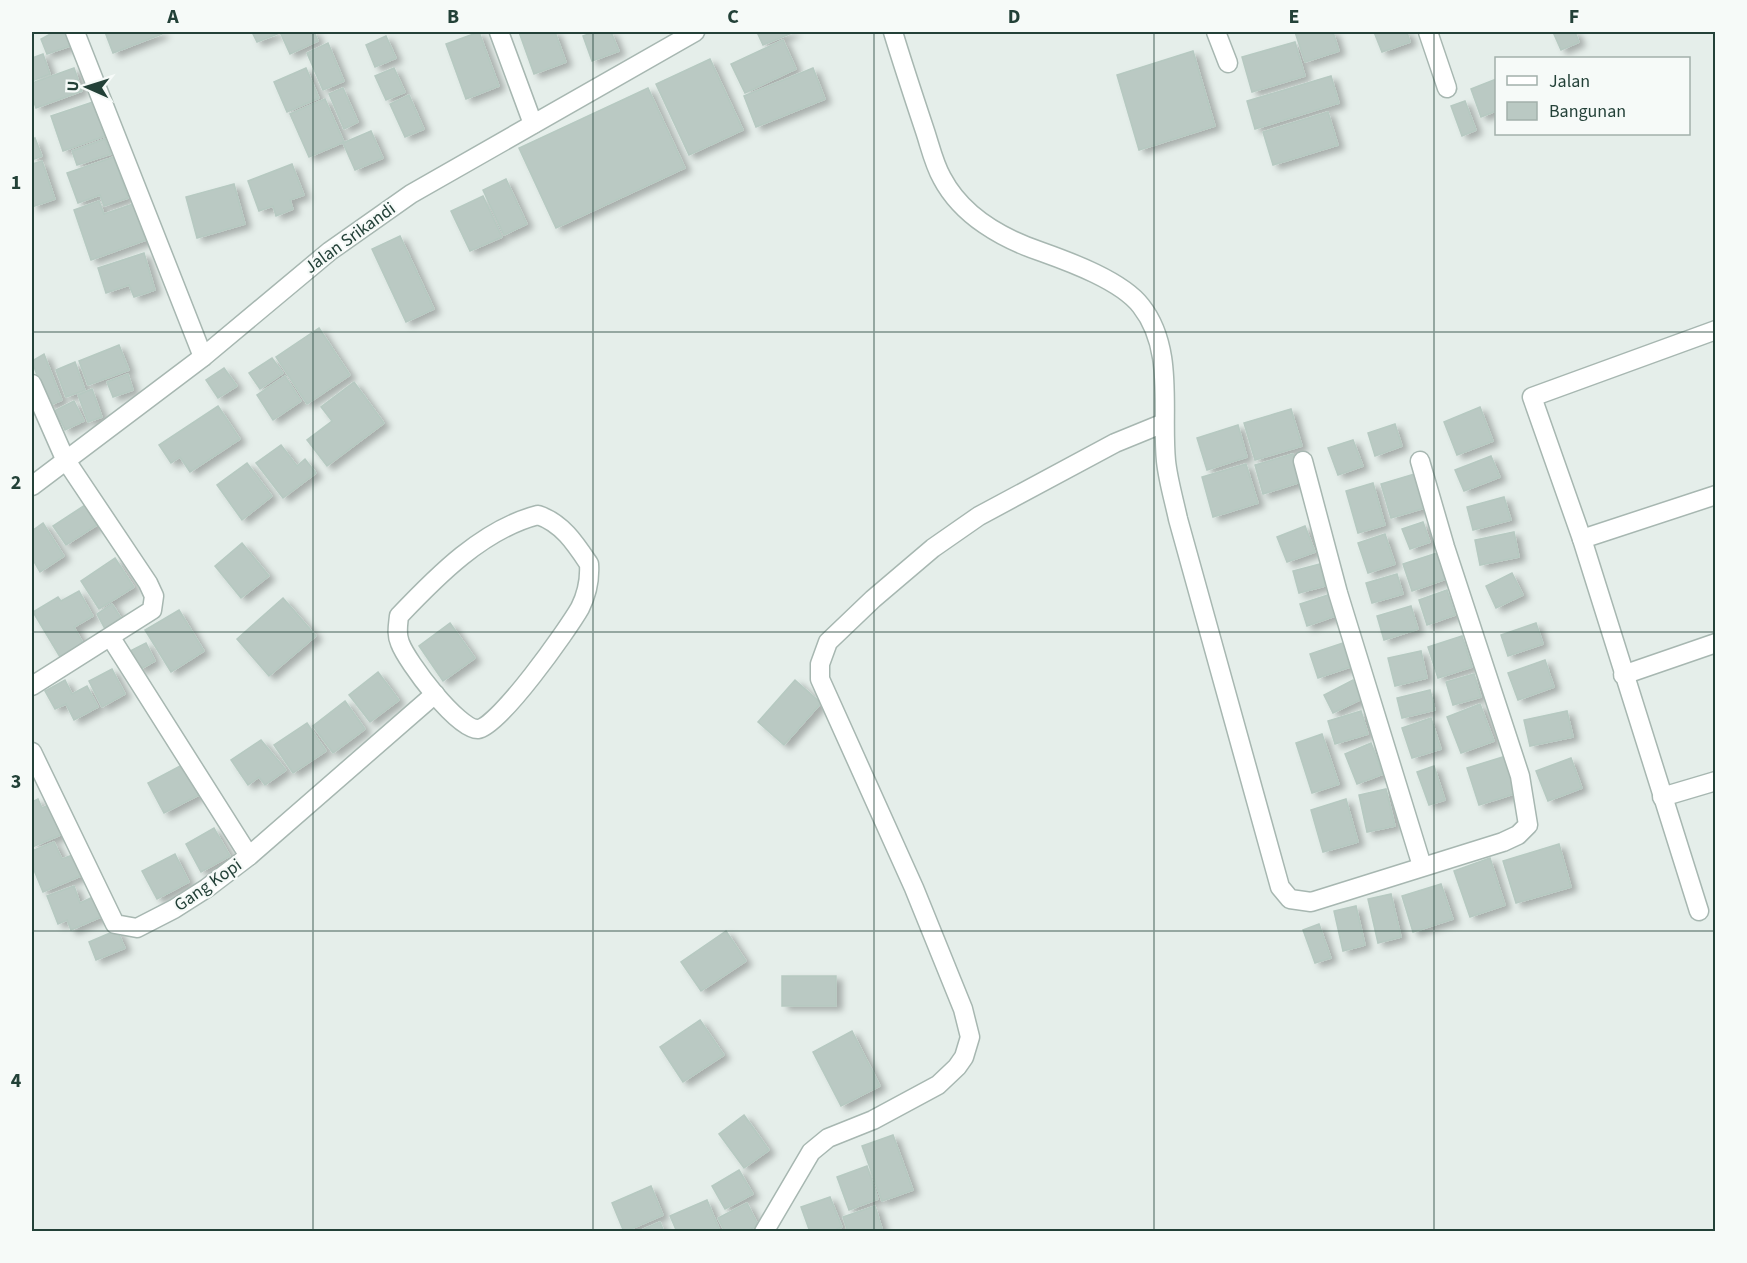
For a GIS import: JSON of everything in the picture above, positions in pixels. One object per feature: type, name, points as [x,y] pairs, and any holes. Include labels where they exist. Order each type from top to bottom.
[{"type":"street","points":[[75,32],[202,357]]},
{"type":"street","points":[[499,32],[533,124]]},
{"type":"street","points":[[893,32],[941,178],[956,199],[977,219],[1018,244],[1084,267],[1141,305],[1155,333],[1166,380],[1164,423],[1167,463],[1178,519],[1280,887],[1290,899],[1311,902],[1503,842],[1518,835],[1528,825],[1520,777],[1445,547],[1420,460]]},
{"type":"street","points":[[1216,32],[1228,63]]},
{"type":"street","points":[[1428,32],[1447,88]]},
{"type":"street","name":"Jalan Srikandi","points":[[32,486],[202,357],[282,289],[366,224],[411,195],[688,33]]},
{"type":"street","points":[[1699,911],[1582,539],[1532,397],[1716,330]]},
{"type":"street","points":[[32,384],[65,459],[140,569],[154,596],[152,610],[32,686]]},
{"type":"street","points":[[764,1232],[811,1152],[828,1138],[873,1120],[938,1085],[957,1067],[970,1037],[963,1010],[914,888],[820,679],[820,664],[828,642],[873,599],[933,548],[979,516],[1115,443],[1164,423]]},
{"type":"street","points":[[1303,461],[1335,583],[1422,866]]},
{"type":"street","points":[[1582,539],[1716,495]]},
{"type":"street","points":[[538,515],[553,520],[572,539],[589,564],[587,590],[579,609],[535,673],[489,726],[476,729],[467,726],[435,694],[400,644],[397,629],[399,616],[458,560],[514,521],[538,515]]},
{"type":"street","points":[[111,638],[249,855]]},
{"type":"street","points":[[1623,675],[1716,643]]},
{"type":"street","name":"Gang Kopi","points":[[32,752],[115,924],[137,928],[207,888],[249,855],[435,694]]},
{"type":"street","points":[[1662,797],[1716,781]]},
{"type":"building","points":[[54,32],[66,32],[70,46],[47,54],[41,39]]},
{"type":"building","points":[[105,32],[162,32],[162,34],[113,53]]},
{"type":"building","points":[[252,32],[276,32],[277,34],[257,42]]},
{"type":"building","points":[[280,32],[314,32],[318,41],[290,54]]},
{"type":"building","points":[[479,32],[499,86],[466,99],[446,44]]},
{"type":"building","points":[[519,32],[555,32],[566,62],[534,74]]},
{"type":"building","points":[[594,32],[611,32],[619,51],[592,61],[583,36]]},
{"type":"building","points":[[757,32],[794,32],[763,45]]},
{"type":"building","points":[[1295,32],[1333,32],[1339,51],[1305,62]]},
{"type":"building","points":[[1374,32],[1407,32],[1410,42],[1382,52]]},
{"type":"building","points":[[1553,32],[1575,32],[1579,42],[1561,50]]},
{"type":"building","points":[[386,36],[396,58],[375,67],[366,45]]},
{"type":"building","points":[[783,40],[796,69],[745,93],[731,64]]},
{"type":"building","points":[[1295,42],[1305,76],[1252,92],[1242,57]]},
{"type":"building","points":[[328,43],[344,81],[323,90],[307,53]]},
{"type":"building","points":[[1193,51],[1215,126],[1139,150],[1117,75]]},
{"type":"building","points":[[43,54],[50,74],[32,81],[32,58]]},
{"type":"building","points":[[710,59],[743,130],[689,155],[656,84]]},
{"type":"building","points":[[74,68],[82,91],[36,108],[32,96],[32,83]]},
{"type":"building","points":[[306,68],[319,98],[287,112],[274,82]]},
{"type":"building","points":[[394,68],[405,92],[386,100],[375,76]]},
{"type":"building","points":[[813,68],[825,99],[756,127],[744,96]]},
{"type":"building","points":[[1331,76],[1339,103],[1255,129],[1247,101]]},
{"type":"building","points":[[1495,79],[1495,111],[1481,117],[1471,89]]},
{"type":"building","points":[[343,88],[358,122],[344,129],[329,94]]},
{"type":"building","points":[[648,88],[685,168],[556,228],[519,148]]},
{"type":"building","points":[[409,95],[424,129],[405,137],[390,104]]},
{"type":"building","points":[[325,99],[344,142],[309,157],[290,114]]},
{"type":"building","points":[[1465,101],[1476,130],[1462,136],[1451,106]]},
{"type":"building","points":[[93,102],[105,136],[63,151],[51,116]]},
{"type":"building","points":[[1328,112],[1338,145],[1273,165],[1263,132]]},
{"type":"building","points":[[371,131],[383,158],[355,170],[343,143]]},
{"type":"building","points":[[35,138],[42,156],[32,160],[32,140]]},
{"type":"building","points":[[105,139],[111,154],[77,165],[72,151]]},
{"type":"building","points":[[114,157],[128,198],[104,206],[100,195],[78,203],[67,173]]},
{"type":"building","points":[[42,161],[55,199],[32,207],[32,164]]},
{"type":"building","points":[[292,164],[304,195],[290,200],[293,209],[276,216],[273,206],[259,211],[248,181]]},
{"type":"building","points":[[506,179],[527,224],[504,235],[483,190]]},
{"type":"building","points":[[234,184],[245,224],[197,238],[186,197]]},
{"type":"building","points":[[483,196],[502,237],[470,251],[451,211]]},
{"type":"building","points":[[99,201],[104,214],[133,204],[146,240],[91,260],[74,210]]},
{"type":"building","points":[[400,236],[434,309],[406,322],[372,249]]},
{"type":"building","points":[[144,253],[155,290],[134,297],[129,285],[106,293],[98,268]]},
{"type":"building","points":[[319,328],[350,375],[307,404],[276,357]]},
{"type":"building","points":[[119,345],[129,370],[88,385],[79,361]]},
{"type":"building","points":[[44,354],[62,400],[48,406],[32,361]]},
{"type":"building","points":[[272,358],[283,373],[260,389],[249,373]]},
{"type":"building","points":[[75,362],[85,390],[66,397],[56,370]]},
{"type":"building","points":[[224,368],[237,386],[218,398],[206,380]]},
{"type":"building","points":[[128,374],[133,390],[113,397],[107,382]]},
{"type":"building","points":[[285,376],[301,401],[273,420],[257,395]]},
{"type":"building","points":[[354,382],[384,423],[327,466],[307,440],[332,421],[321,407]]},
{"type":"building","points":[[92,389],[102,417],[88,422],[78,395]]},
{"type":"building","points":[[74,401],[84,421],[65,430],[61,421],[55,424],[50,413]]},
{"type":"building","points":[[218,406],[240,439],[190,472],[180,457],[171,463],[159,445]]},
{"type":"building","points":[[1480,407],[1493,441],[1457,455],[1444,422]]},
{"type":"building","points":[[1291,409],[1302,446],[1255,460],[1244,423]]},
{"type":"building","points":[[1395,424],[1402,446],[1375,456],[1368,433]]},
{"type":"building","points":[[1238,425],[1247,457],[1207,470],[1197,438]]},
{"type":"building","points":[[1353,440],[1363,466],[1338,475],[1328,448]]},
{"type":"building","points":[[281,445],[297,466],[305,459],[316,473],[283,498],[256,463]]},
{"type":"building","points":[[1293,454],[1301,482],[1263,494],[1255,465]]},
{"type":"building","points":[[1491,456],[1500,477],[1464,491],[1455,470]]},
{"type":"building","points":[[247,463],[272,496],[242,520],[217,485]]},
{"type":"building","points":[[1246,464],[1258,503],[1213,517],[1202,477]]},
{"type":"building","points":[[1418,473],[1428,507],[1391,518],[1381,484]]},
{"type":"building","points":[[1373,483],[1385,525],[1358,533],[1346,491]]},
{"type":"building","points":[[1504,497],[1511,520],[1473,530],[1467,507]]},
{"type":"building","points":[[85,505],[97,525],[66,545],[53,526]]},
{"type":"building","points":[[1423,522],[1430,542],[1410,549],[1402,529]]},
{"type":"building","points":[[43,523],[64,556],[40,572],[32,558],[32,531]]},
{"type":"building","points":[[1305,526],[1315,552],[1287,562],[1277,537]]},
{"type":"building","points":[[1514,532],[1519,557],[1480,565],[1475,540]]},
{"type":"building","points":[[1385,534],[1395,564],[1368,573],[1358,543]]},
{"type":"building","points":[[242,543],[269,576],[241,598],[215,566]]},
{"type":"building","points":[[1437,553],[1446,579],[1412,591],[1403,564]]},
{"type":"building","points":[[115,558],[134,587],[99,609],[81,581]]},
{"type":"building","points":[[1320,564],[1325,586],[1299,593],[1293,571]]},
{"type":"building","points":[[1512,573],[1523,595],[1496,608],[1486,586]]},
{"type":"building","points":[[1397,574],[1403,594],[1372,603],[1366,583]]},
{"type":"building","points":[[1447,590],[1455,615],[1427,625],[1419,600]]},
{"type":"building","points":[[79,591],[93,616],[74,627],[83,643],[60,657],[33,612],[58,597],[61,601]]},
{"type":"building","points":[[1331,594],[1338,615],[1307,626],[1300,604]]},
{"type":"building","points":[[283,598],[316,636],[269,676],[237,639]]},
{"type":"building","points":[[112,604],[121,618],[105,629],[97,614]]},
{"type":"building","points":[[1411,606],[1418,629],[1384,640],[1377,616]]},
{"type":"building","points":[[179,610],[204,651],[171,672],[145,630]]},
{"type":"building","points":[[450,623],[475,658],[443,681],[419,646]]},
{"type":"building","points":[[1536,623],[1543,644],[1508,656],[1501,635]]},
{"type":"building","points":[[1462,636],[1472,667],[1438,678],[1428,647]]},
{"type":"building","points":[[146,643],[155,661],[139,670],[130,651]]},
{"type":"building","points":[[1343,643],[1350,667],[1318,678],[1310,654]]},
{"type":"building","points":[[1421,651],[1427,678],[1395,686],[1388,658]]},
{"type":"building","points":[[1545,660],[1554,687],[1518,700],[1508,673]]},
{"type":"building","points":[[112,669],[125,694],[102,707],[89,681]]},
{"type":"building","points":[[378,672],[399,700],[370,722],[349,695]]},
{"type":"building","points":[[1474,674],[1481,697],[1453,705],[1446,682]]},
{"type":"building","points":[[65,680],[72,694],[87,686],[98,707],[74,720],[66,704],[55,709],[45,691]]},
{"type":"building","points":[[795,680],[821,703],[784,745],[758,722]]},
{"type":"building","points":[[1353,680],[1362,699],[1333,713],[1324,695]]},
{"type":"building","points":[[1430,690],[1435,710],[1402,718],[1397,698]]},
{"type":"building","points":[[345,701],[365,729],[333,753],[313,726]]},
{"type":"building","points":[[1480,704],[1494,741],[1461,753],[1447,717]]},
{"type":"building","points":[[1361,711],[1368,734],[1335,744],[1328,721]]},
{"type":"building","points":[[1567,711],[1573,737],[1530,746],[1524,720]]},
{"type":"building","points":[[1431,718],[1441,749],[1412,758],[1402,728]]},
{"type":"building","points":[[307,723],[326,751],[293,773],[274,745]]},
{"type":"building","points":[[1322,734],[1339,784],[1312,793],[1296,743]]},
{"type":"building","points":[[261,740],[286,770],[265,785],[259,777],[248,785],[231,760]]},
{"type":"building","points":[[1371,743],[1383,774],[1357,784],[1345,754]]},
{"type":"building","points":[[1506,756],[1517,793],[1479,805],[1467,768]]},
{"type":"building","points":[[1571,758],[1582,788],[1548,801],[1536,771]]},
{"type":"building","points":[[182,765],[199,795],[164,813],[148,783]]},
{"type":"building","points":[[1434,766],[1445,800],[1429,805],[1417,772]]},
{"type":"building","points":[[1386,789],[1395,826],[1367,832],[1359,795]]},
{"type":"building","points":[[38,799],[42,808],[53,803],[65,833],[32,847],[32,802]]},
{"type":"building","points":[[1346,799],[1358,842],[1323,852],[1311,810]]},
{"type":"building","points":[[214,828],[230,856],[201,872],[186,844]]},
{"type":"building","points":[[54,842],[62,859],[75,854],[83,875],[43,892],[34,870],[32,851]]},
{"type":"building","points":[[1559,844],[1571,887],[1516,903],[1503,861]]},
{"type":"building","points":[[175,854],[189,882],[157,899],[142,871]]},
{"type":"building","points":[[1490,858],[1505,905],[1470,917],[1454,871]]},
{"type":"building","points":[[1441,884],[1453,919],[1413,932],[1402,896]]},
{"type":"building","points":[[74,886],[80,903],[95,896],[103,916],[71,930],[67,920],[58,924],[47,896]]},
{"type":"building","points":[[1391,894],[1401,937],[1378,943],[1368,899]]},
{"type":"building","points":[[1356,906],[1365,945],[1343,951],[1334,911]]},
{"type":"building","points":[[1319,924],[1331,958],[1315,963],[1303,930]]},
{"type":"building","points":[[117,930],[125,948],[96,960],[89,942]]},
{"type":"building","points":[[726,931],[746,961],[701,991],[681,962]]},
{"type":"building","points":[[782,976],[836,976],[836,1006],[782,1006]]},
{"type":"building","points":[[700,1020],[724,1055],[683,1082],[660,1047]]},
{"type":"building","points":[[852,1031],[880,1086],[841,1106],[813,1052]]},
{"type":"building","points":[[744,1115],[769,1150],[744,1168],[719,1134]]},
{"type":"building","points":[[893,1135],[913,1190],[882,1201],[862,1146]]},
{"type":"building","points":[[867,1166],[878,1199],[849,1210],[837,1177]]},
{"type":"building","points":[[739,1170],[753,1194],[725,1209],[712,1186]]},
{"type":"building","points":[[651,1186],[663,1215],[624,1232],[612,1203]]},
{"type":"building","points":[[830,1197],[842,1227],[830,1232],[810,1232],[801,1207]]},
{"type":"building","points":[[707,1200],[720,1231],[677,1232],[670,1216]]},
{"type":"building","points":[[747,1203],[758,1225],[746,1232],[725,1232],[718,1218]]},
{"type":"building","points":[[875,1206],[883,1232],[848,1232],[843,1217]]},
{"type":"building","points":[[660,1222],[664,1232],[637,1232]]}]
